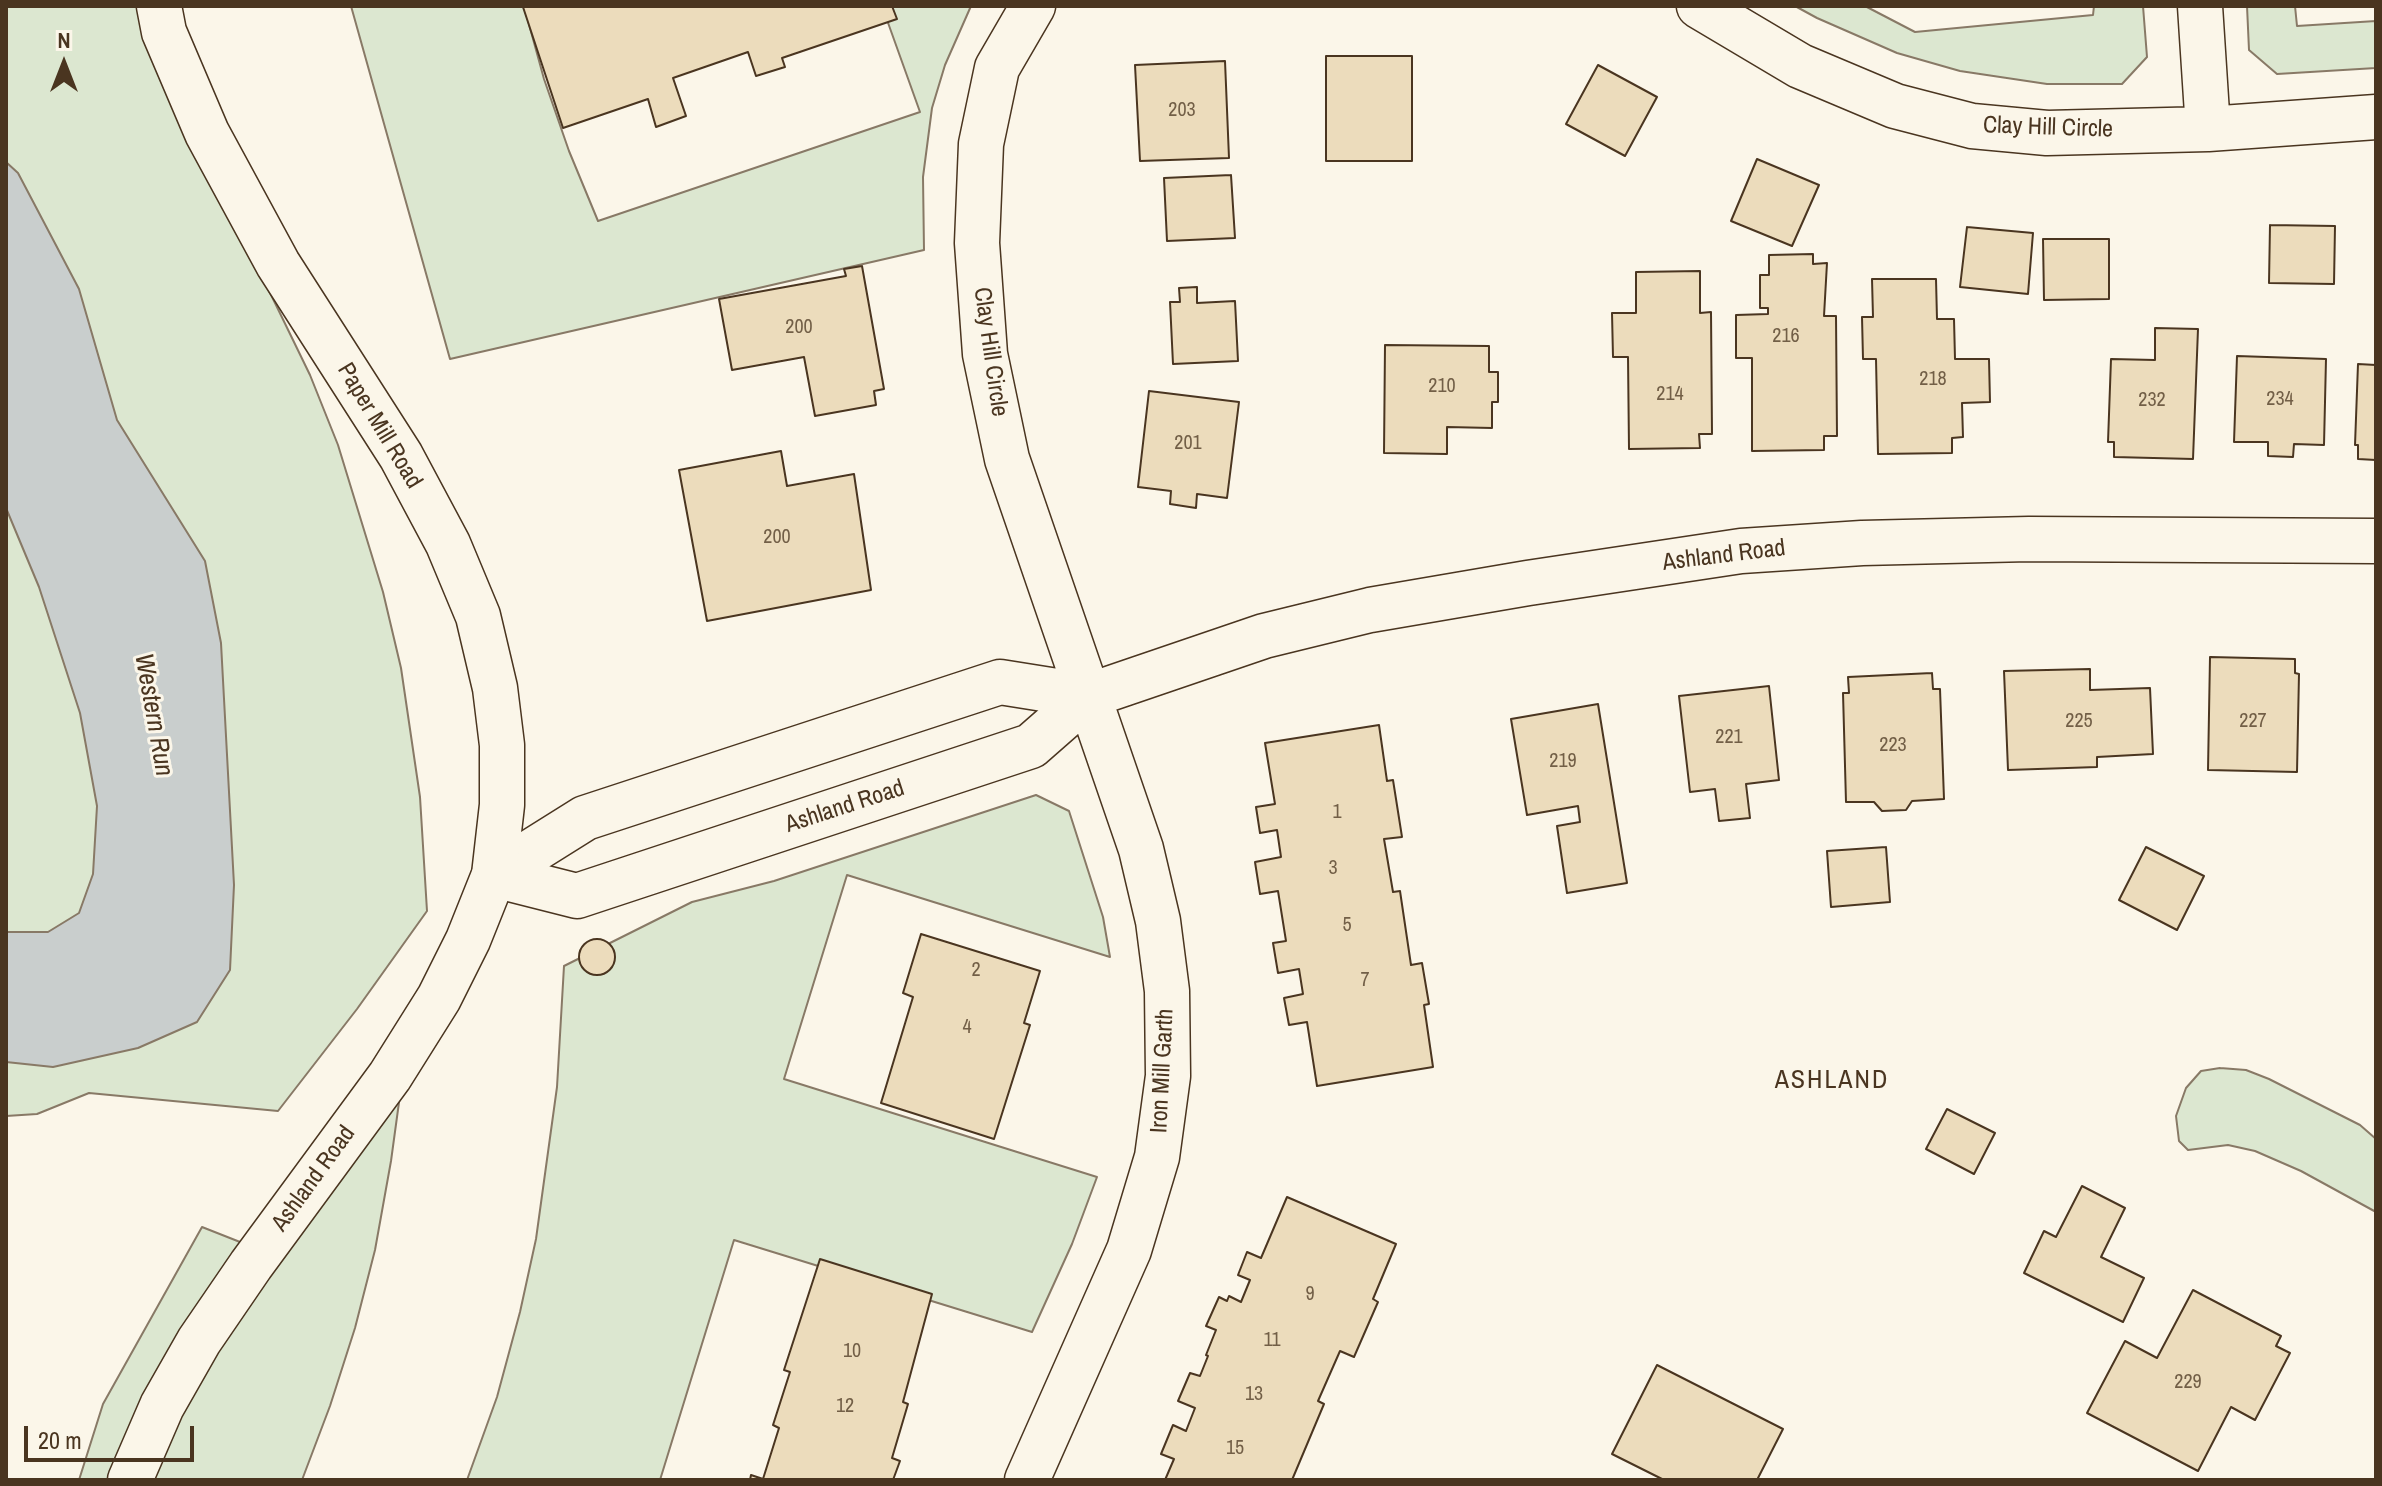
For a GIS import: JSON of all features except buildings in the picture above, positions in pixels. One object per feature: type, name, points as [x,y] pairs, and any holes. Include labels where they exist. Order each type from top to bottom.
[{"type":"street","name":"Paper Mill Road","points":[[159,6],[164,32],[207,133],[278,264],[401,456],[448,544],[478,616],[495,688],[502,745],[502,805],[494,875]]},
{"type":"street","name":"Clay Hill Circle","points":[[1033,6],[997,68],[981,144],[977,243],[985,354],[1007,459],[1088,696]]},
{"type":"street","name":"Clay Hill Circle","points":[[1699,6],[1800,66],[1895,106],[1972,126],[2047,133],[2208,129],[2376,117]]},
{"type":"street","points":[[2200,6],[2208,129]]},
{"type":"street","name":"Ashland Road","points":[[494,875],[577,896],[1031,746],[1088,696],[1264,636],[1370,610],[1741,551],[1862,543],[2029,539],[2376,541]]},
{"type":"street","name":"Ashland Road","points":[[130,1480],[162,1406],[199,1341],[390,1076],[439,998],[468,940],[494,875],[585,818],[1000,682],[1088,696]]},
{"type":"street","name":"Iron Mill Garth","points":[[1027,1480],[1129,1250],[1157,1157],[1168,1076],[1167,991],[1158,921],[1141,849],[1088,696]]},
{"type":"green space","points":[[6,6],[159,6],[223,196],[310,375],[338,445],[383,592],[401,668],[420,797],[427,911],[357,1009],[278,1111],[89,1093],[37,1114],[6,1116]]},
{"type":"green space","points":[[351,6],[524,6],[544,79],[598,221],[920,112],[882,6],[971,6],[945,65],[932,108],[923,177],[924,250],[450,359]]},
{"type":"green space","points":[[1795,6],[1865,6],[1915,32],[2093,15],[2094,6],[2143,6],[2147,57],[2122,84],[2047,84],[1960,71],[1897,53]]},
{"type":"green space","points":[[2247,6],[2295,6],[2297,26],[2376,21],[2376,68],[2277,74],[2249,50]]},
{"type":"green space","points":[[1036,795],[1069,811],[1103,917],[1110,957],[847,875],[784,1079],[1097,1177],[1072,1244],[1032,1332],[734,1240],[660,1480],[467,1480],[497,1397],[536,1239],[557,1087],[564,966],[692,902],[774,881]]},
{"type":"green space","points":[[2220,1068],[2246,1070],[2269,1079],[2360,1125],[2376,1139],[2376,1212],[2301,1171],[2255,1151],[2228,1145],[2188,1150],[2179,1141],[2176,1116],[2186,1088],[2201,1071]]},
{"type":"green space","points":[[403,1073],[375,1250],[355,1328],[302,1480],[79,1480],[103,1404],[202,1227],[273,1255]]},
{"type":"water","name":"Western Run","points":[[6,162],[18,173],[79,289],[117,420],[205,561],[221,643],[234,885],[230,970],[197,1022],[138,1048],[53,1067],[6,1062],[6,932],[48,932],[79,913],[93,874],[97,806],[80,713],[39,587],[6,508]]},
{"type":"district","name":"ASHLAND","points":[[1832,1081]]}]
